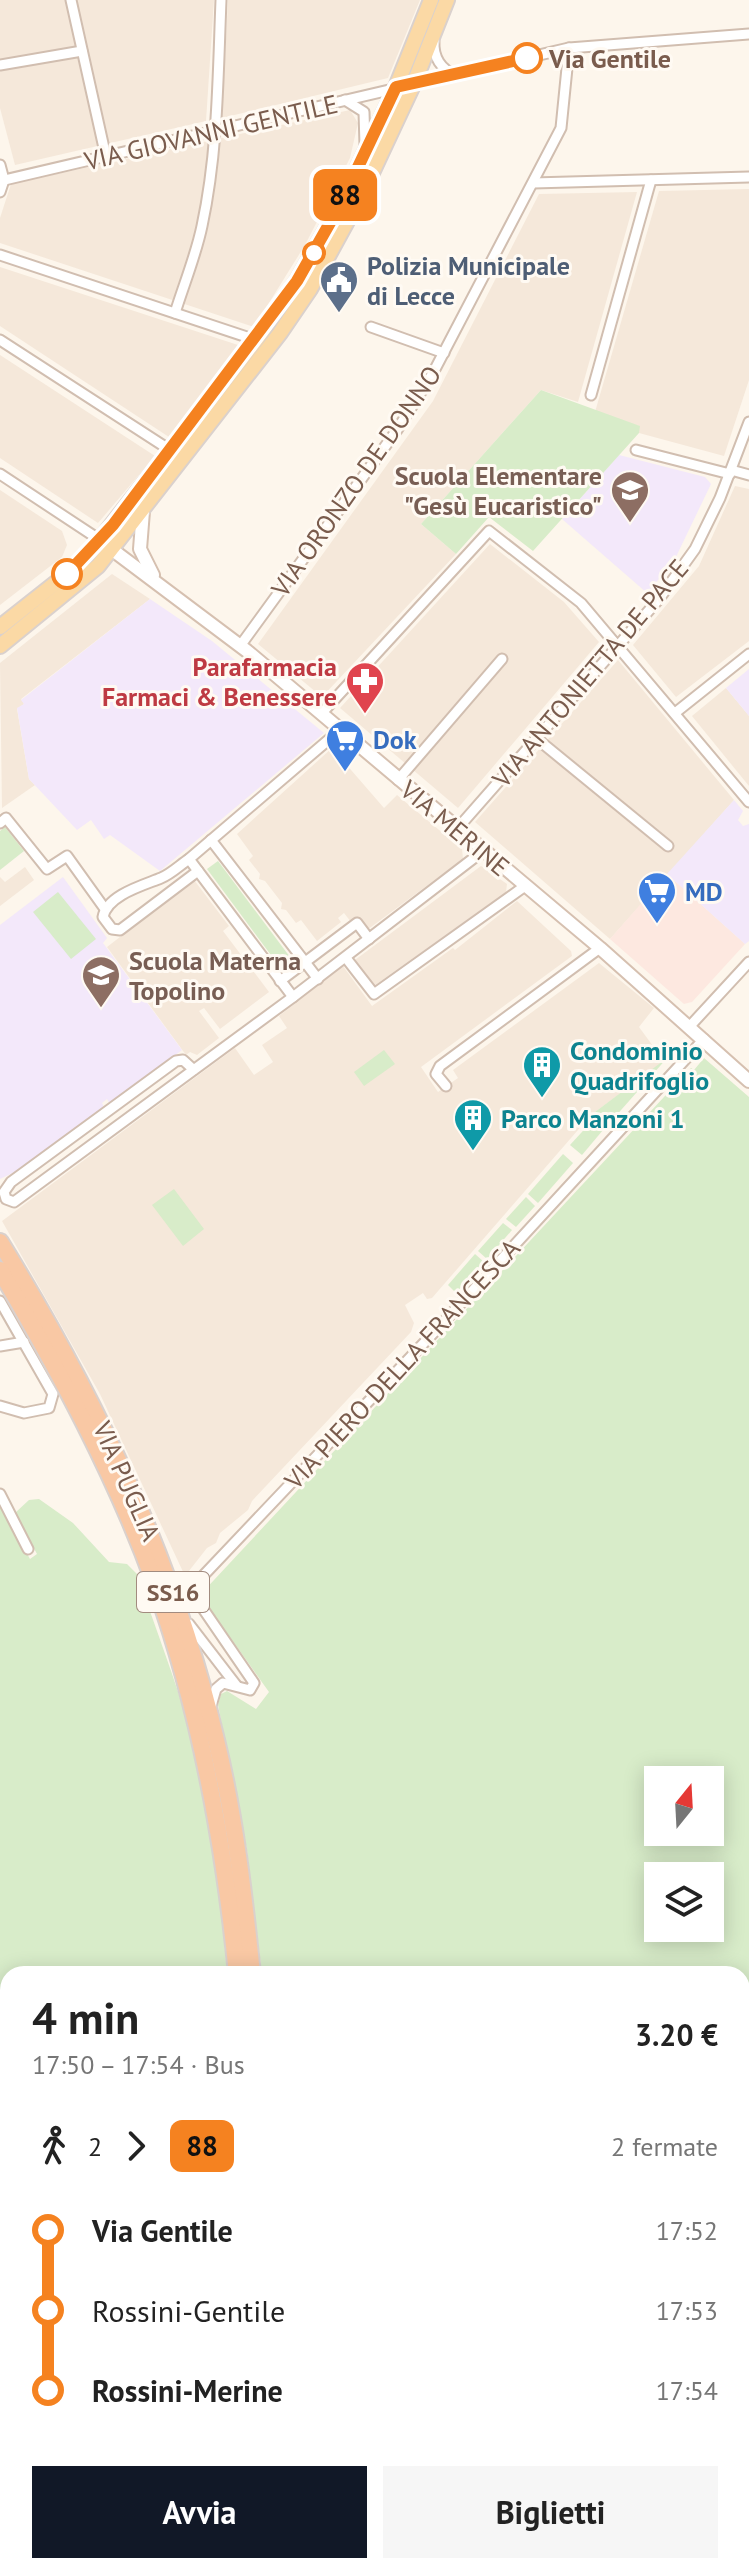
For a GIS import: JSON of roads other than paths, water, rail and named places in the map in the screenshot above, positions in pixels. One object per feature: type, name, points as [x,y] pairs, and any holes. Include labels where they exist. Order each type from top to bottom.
[{"type":"highway","name":"VIA PUGLIA","points":[[0,1242],[113,1444],[175,1598],[216,1739],[241,1877],[251,1966]]},
{"type":"highway","name":"VIA PUGLIA","points":[[0,1270],[93,1437],[155,1584],[207,1769],[228,1879],[236,1966]]},
{"type":"main road","points":[[0,646],[94,570],[170,450],[256,340],[314,253],[396,87],[431,0]]},
{"type":"main road","points":[[0,627],[107,545],[143,511],[310,289],[363,192],[414,83],[447,0]]},
{"type":"main road","name":"VIA MERINE","points":[[143,511],[140,549],[157,581]]},
{"type":"main road","name":"VIA MERINE","points":[[107,545],[240,646],[600,948],[749,1081]]},
{"type":"street","points":[[71,0],[106,157]]},
{"type":"street","points":[[175,313],[202,228],[215,131],[221,0]]},
{"type":"street","points":[[434,34],[433,50],[439,61],[456,75]]},
{"type":"street","name":"VIA GIOVANNI GENTILE","points":[[2,180],[569,48],[749,34]]},
{"type":"street","name":"VIA ORONZO DE DONNO","points":[[240,646],[397,430],[444,353],[561,128],[569,48]]},
{"type":"street","points":[[0,65],[82,51]]},
{"type":"street","points":[[345,100],[364,112],[364,155]]},
{"type":"street","points":[[0,165],[0,192]]},
{"type":"street","points":[[533,183],[749,177]]},
{"type":"street","points":[[591,395],[651,180]]},
{"type":"street","points":[[0,255],[256,340]]},
{"type":"street","points":[[371,327],[444,353]]},
{"type":"street","points":[[0,340],[170,450]]},
{"type":"street","name":"VIA ANTONIETTA DE PACE","points":[[457,829],[659,599],[695,549],[749,422]]},
{"type":"street","points":[[636,450],[749,475]]},
{"type":"street","points":[[1,477],[107,545]]},
{"type":"street","points":[[321,714],[489,531],[581,603],[749,802]]},
{"type":"street","points":[[675,713],[749,654]]},
{"type":"street","points":[[398,780],[502,659]]},
{"type":"street","points":[[198,871],[120,930],[112,929],[103,917],[105,909],[144,882],[163,878],[189,859],[340,730]]},
{"type":"street","points":[[536,738],[668,846]]},
{"type":"street","points":[[0,823],[6,818],[47,869],[67,856],[105,909]]},
{"type":"street","points":[[211,840],[318,979]]},
{"type":"street","points":[[194,1070],[183,1060],[176,1061],[11,1182],[4,1192],[6,1199],[14,1202],[119,1124],[194,1070],[318,979],[483,851]]},
{"type":"street","points":[[189,859],[293,997]]},
{"type":"street","points":[[346,958],[374,994],[525,886]]},
{"type":"street","points":[[280,981],[357,923],[369,939]]},
{"type":"street","points":[[446,1086],[436,1074],[440,1066],[600,948]]},
{"type":"street","points":[[690,1026],[749,962]]},
{"type":"street","name":"VIA PIERO DELLA FRANCESCA","points":[[216,1739],[210,1702],[223,1683],[250,1690],[254,1683],[195,1597],[194,1589],[201,1578],[440,1326],[704,1039]]},
{"type":"street","points":[[110,1110],[119,1124]]},
{"type":"street","points":[[0,1301],[53,1394],[49,1408],[24,1413],[0,1406]]},
{"type":"street","points":[[0,1346],[24,1342]]},
{"type":"street","points":[[0,1494],[28,1549]]},
{"type":"street","points":[[175,1598],[193,1632],[236,1685]]},
{"type":"place","name":"Via Gentile","points":[[527,58]]},
{"type":"place","name":"Polizia Municipale di Lecce","points":[[339,314]]},
{"type":"place","name":"Scuola Elementare \"Gesù Eucaristico\"","points":[[630,524]]},
{"type":"place","name":"Parafarmacia Farmaci & Benessere","points":[[365,715]]},
{"type":"place","name":"Dok","points":[[345,773]]},
{"type":"place","name":"MD","points":[[657,925]]},
{"type":"place","name":"Scuola Materna Topolino","points":[[101,1009]]},
{"type":"place","name":"Condominio Quadrifoglio","points":[[542,1099]]},
{"type":"place","name":"Parco Manzoni 1","points":[[473,1152]]}]
